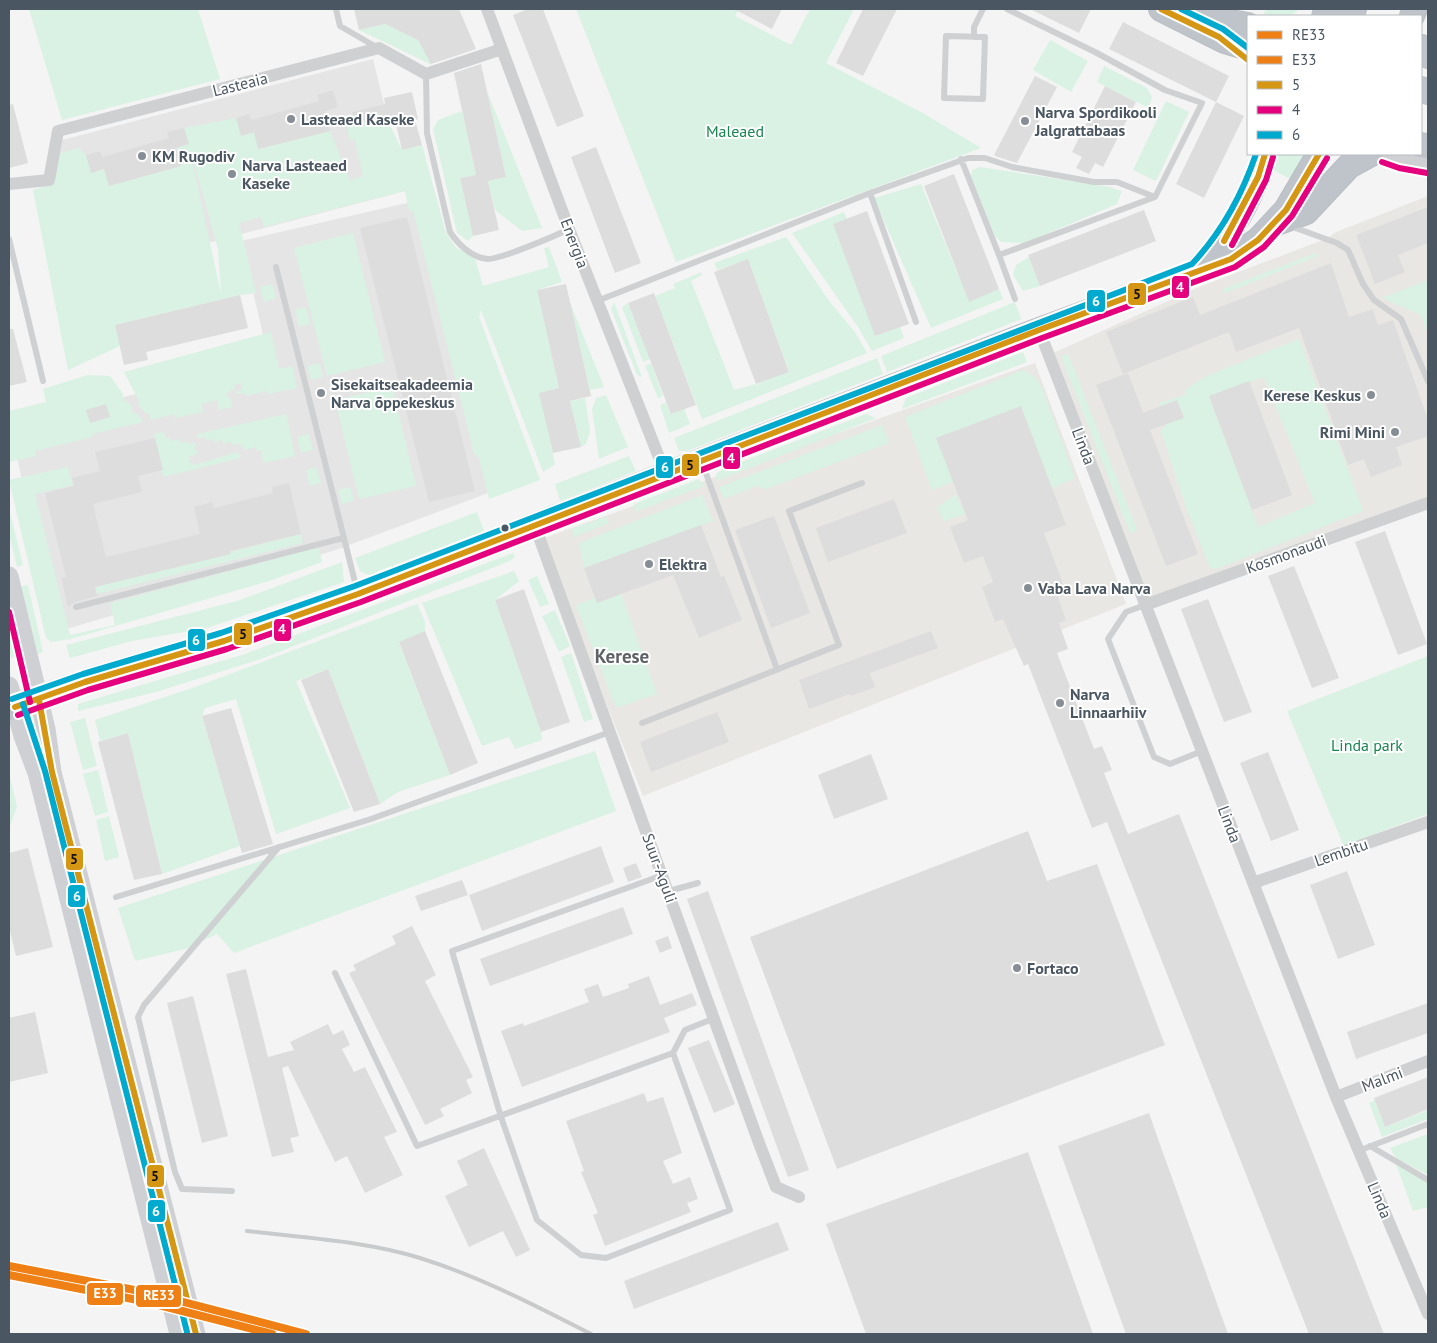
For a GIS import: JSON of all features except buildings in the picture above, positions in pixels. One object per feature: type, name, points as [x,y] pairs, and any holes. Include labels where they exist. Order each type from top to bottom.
[{"type":"highway","points":[[1161,9],[1225,41],[1241,52],[1247,59]]},
{"type":"highway","points":[[1190,9],[1207,18],[1247,25]]},
{"type":"highway","points":[[1225,41],[1247,48]]},
{"type":"highway","points":[[1197,270],[1225,238],[1258,177],[1265,155]]},
{"type":"highway","points":[[11,700],[39,700],[67,687],[224,641],[358,594],[1039,330],[1197,270],[1214,266],[1246,250],[1274,224],[1286,210],[1318,155]]},
{"type":"highway","points":[[1274,224],[1306,212],[1349,166],[1370,155]]},
{"type":"main road","points":[[1388,155],[1401,160],[1428,164]]},
{"type":"main road","points":[[9,576],[46,729],[52,772],[96,977],[179,1334]]},
{"type":"main road","points":[[11,700],[37,773],[196,1334]]},
{"type":"street","name":"Energia","points":[[487,9],[569,230],[666,475]]},
{"type":"street","points":[[379,48],[426,74],[502,49]]},
{"type":"street","name":"Lasteaia","points":[[9,184],[49,180],[58,131],[379,48]]},
{"type":"street","name":"Linda","points":[[1039,330],[1336,1097],[1364,1148],[1427,1309]]},
{"type":"street","name":"Kosmonaudi","points":[[1145,605],[1428,503]]},
{"type":"street","name":"Suur-Aguli","points":[[535,526],[776,1186],[799,1197]]},
{"type":"street","name":"Lembitu","points":[[1253,883],[1428,822]]},
{"type":"street","name":"Malmi","points":[[1336,1097],[1428,1061]]},
{"type":"lane","points":[[336,9],[340,26],[379,48]]},
{"type":"lane","points":[[974,37],[974,28],[983,9]]},
{"type":"lane","points":[[999,255],[1155,197],[1202,103],[1165,90],[1095,52],[1007,9]]},
{"type":"lane","points":[[946,36],[974,37],[985,38],[983,99],[944,98],[946,36]]},
{"type":"lane","points":[[426,74],[427,133],[450,232],[457,242],[471,252],[488,259],[569,230]]},
{"type":"lane","points":[[597,301],[961,159],[985,158],[1012,167],[1086,180],[1118,182],[1155,197]]},
{"type":"lane","points":[[961,159],[1015,300]]},
{"type":"lane","points":[[870,193],[916,322]]},
{"type":"lane","points":[[1274,224],[1293,226],[1338,243],[1348,250],[1363,284],[1374,300],[1401,319],[1428,381]]},
{"type":"lane","points":[[9,239],[43,381]]},
{"type":"lane","points":[[276,267],[358,594]]},
{"type":"lane","points":[[701,461],[777,669]]},
{"type":"lane","points":[[642,723],[839,644],[789,511],[862,482]]},
{"type":"lane","points":[[76,607],[344,538]]},
{"type":"lane","points":[[1145,605],[1126,612],[1108,639],[1154,757],[1170,764],[1202,751]]},
{"type":"lane","points":[[116,897],[370,819],[611,732]]},
{"type":"lane","points":[[232,1191],[182,1189],[175,1172],[138,1017],[144,1005],[279,847]]},
{"type":"lane","points":[[663,875],[452,951],[501,1117],[537,1220],[581,1256],[606,1258],[730,1210],[673,1053]]},
{"type":"lane","points":[[669,891],[698,883]]},
{"type":"lane","points":[[335,974],[417,1146],[673,1053],[685,1030],[715,1018]]},
{"type":"lane","points":[[1364,1148],[1428,1124]]},
{"type":"lane","points":[[1364,1148],[1428,1180]]},
{"type":"shaded area","name":"Narva Lasteaed Kaseke","points":[[373,59],[405,191],[82,276],[59,156],[62,140]]},
{"type":"shaded area","points":[[1428,196],[1428,503],[1145,605],[1049,355],[1199,287],[1328,238],[1336,232]]},
{"type":"shaded area","name":"Sisekaitseakadeemia Narva õppekeskus","points":[[433,197],[531,477],[336,550],[56,632],[10,426],[269,360],[241,241]]},
{"type":"shaded area","points":[[1035,363],[1126,604],[643,796],[541,539]]},
{"type":"green space","points":[[29,9],[198,9],[220,79],[62,120]]},
{"type":"green space","name":"Maleaed","points":[[576,9],[739,9],[735,16],[791,45],[810,9],[854,9],[826,63],[921,112],[981,148],[676,262]]},
{"type":"green space","points":[[1266,9],[1300,9],[1291,15],[1263,15]]},
{"type":"green space","points":[[385,24],[418,40],[432,65],[359,30]]},
{"type":"green space","points":[[1050,40],[1088,61],[1071,92],[1033,70]]},
{"type":"green space","points":[[1104,66],[1147,88],[1152,97],[1149,108],[1097,82]]},
{"type":"green space","points":[[487,91],[542,228],[522,231],[495,210],[488,181],[506,177]]},
{"type":"green space","points":[[1166,101],[1189,112],[1156,181],[1133,170]]},
{"type":"green space","points":[[462,111],[476,175],[460,178],[473,236],[468,241],[457,233],[433,129],[438,120]]},
{"type":"green space","points":[[352,112],[356,124],[380,118],[390,125],[402,150],[422,145],[446,233],[456,248],[474,255],[483,286],[549,267],[544,248],[549,247],[562,282],[537,290],[559,388],[540,393],[555,464],[543,472],[481,310],[479,317],[540,480],[489,499],[479,458],[474,453],[413,211],[409,211],[405,191],[264,227],[261,217],[239,223],[256,293],[240,295],[115,325],[120,346],[68,370],[33,190],[53,184],[57,154],[78,148],[86,155],[91,173],[104,169],[109,186],[180,166],[176,148],[188,144],[184,128],[236,118],[241,136],[254,132],[259,149],[330,131],[350,181],[363,176],[355,140],[349,140],[347,120]],"holes":[[[191,156],[192,156],[218,249],[221,294]]]},
{"type":"green space","points":[[1272,155],[1310,155],[1295,182],[1268,167]]},
{"type":"green space","points":[[980,167],[1110,187],[1122,191],[1117,204],[1025,243],[1001,242],[995,236],[971,176],[972,170]]},
{"type":"green space","points":[[921,184],[969,301],[999,289],[1003,299],[931,328],[874,198]]},
{"type":"green space","points":[[844,212],[847,219],[834,224],[875,336],[900,327],[904,338],[872,351],[858,327],[792,233]]},
{"type":"green space","points":[[353,233],[385,362],[327,376],[294,248]]},
{"type":"green space","points":[[786,237],[829,301],[855,332],[867,353],[702,419],[655,296],[675,288],[673,284],[702,272],[702,275],[691,281],[734,390],[756,384],[759,389],[757,384],[789,371],[748,260],[717,270],[714,263]]},
{"type":"green space","points":[[1316,253],[1318,256],[1225,293],[1223,289]]},
{"type":"green space","points":[[1029,257],[1040,286],[1023,291],[1013,275],[1016,265]]},
{"type":"green space","points":[[1428,280],[1428,334],[1421,315],[1382,298]]},
{"type":"green space","points":[[272,284],[276,298],[264,302],[260,287]]},
{"type":"green space","points":[[569,300],[604,387],[590,390]]},
{"type":"green space","points":[[614,302],[642,377],[637,375],[611,309]]},
{"type":"green space","points":[[1015,302],[1021,319],[887,372],[881,356]]},
{"type":"green space","points":[[628,303],[650,359],[643,362],[622,307]]},
{"type":"green space","points":[[306,307],[310,324],[299,327],[295,310]]},
{"type":"green space","points":[[271,332],[279,369],[292,366],[297,388],[268,394],[267,391],[246,396],[245,393],[237,394],[236,391],[242,390],[241,383],[234,385],[235,388],[226,394],[227,397],[230,397],[232,407],[219,410],[217,400],[201,404],[203,412],[175,418],[174,414],[151,420],[149,413],[145,413],[138,404],[139,401],[124,372]]},
{"type":"green space","points":[[1299,339],[1363,511],[1216,569],[1210,568],[1185,504],[1161,431],[1167,424],[1184,417],[1177,400],[1160,406],[1160,403],[1185,395],[1187,388],[1209,375]],"holes":[[[1264,377],[1315,503],[1258,527],[1209,397]]]},
{"type":"green space","points":[[1023,352],[1027,362],[902,409],[906,398]]},
{"type":"green space","points":[[1068,354],[1137,530],[1130,533],[1061,356]]},
{"type":"green space","points":[[877,358],[883,374],[687,451],[679,451],[674,438]]},
{"type":"green space","points":[[320,363],[323,377],[311,380],[307,366]]},
{"type":"green space","points":[[651,363],[663,396],[658,398],[645,366]]},
{"type":"green space","points":[[1023,370],[1035,377],[1042,388],[1075,478],[1052,488],[937,438],[953,482],[932,490],[905,417]]},
{"type":"green space","points":[[88,375],[110,376],[123,394],[123,401],[127,401],[132,407],[132,413],[137,413],[143,422],[92,434],[93,437],[35,451],[36,456],[9,462],[9,411],[46,402],[43,389]]},
{"type":"green space","points":[[392,387],[416,486],[359,499],[335,400]]},
{"type":"green space","points":[[606,395],[628,447],[599,459],[592,409],[596,398]]},
{"type":"green space","points":[[585,398],[590,431],[586,444],[581,447],[570,401]]},
{"type":"green space","points":[[666,402],[671,414],[684,409],[690,424],[669,433],[660,405]]},
{"type":"green space","points":[[286,414],[295,456],[264,463],[261,453],[263,450],[257,451],[256,447],[244,450],[239,443],[232,445],[231,442],[223,444],[222,440],[214,442],[213,439],[206,440],[205,437],[198,438],[197,434]]},
{"type":"green space","points":[[866,414],[876,418],[717,481],[716,474],[723,469]]},
{"type":"green space","points":[[882,425],[889,443],[766,489],[756,486],[724,499],[719,487]]},
{"type":"green space","points":[[164,432],[166,438],[170,438],[171,441],[179,439],[180,443],[187,441],[188,444],[196,443],[194,447],[198,454],[190,456],[190,463],[194,465],[237,452],[241,458],[163,477],[154,434]]},
{"type":"green space","points":[[309,434],[313,450],[301,453],[297,437]]},
{"type":"green space","points":[[629,456],[636,471],[560,501],[555,484]]},
{"type":"green space","points":[[68,467],[73,485],[35,494],[70,635],[115,625],[110,603],[312,549],[319,548],[322,562],[269,581],[71,639],[51,642],[46,638],[9,480]]},
{"type":"green space","points":[[316,467],[321,483],[310,486],[306,470]]},
{"type":"green space","points":[[699,479],[704,486],[635,512],[634,504]]},
{"type":"green space","points":[[350,487],[354,501],[342,504],[338,490]]},
{"type":"green space","points":[[702,495],[713,521],[584,568],[579,543]]},
{"type":"green space","points":[[956,495],[965,514],[944,521],[937,507]]},
{"type":"green space","points":[[9,509],[23,565],[17,567],[9,534]]},
{"type":"green space","points":[[477,512],[484,531],[369,575],[360,571],[355,558]]},
{"type":"green space","points":[[606,517],[609,523],[574,537],[571,529]]},
{"type":"green space","points":[[301,534],[303,543],[97,594],[95,587]]},
{"type":"green space","points":[[513,553],[515,557],[510,561],[261,659],[156,692],[78,711],[78,704],[245,654]]},
{"type":"green space","points":[[342,562],[344,582],[207,628],[132,641],[70,658],[66,645],[237,601]]},
{"type":"green space","points":[[514,571],[519,581],[495,600],[541,732],[542,740],[515,749],[509,737],[482,746],[422,603]]},
{"type":"green space","points":[[537,576],[549,604],[540,607],[528,580]]},
{"type":"green space","points":[[28,585],[43,652],[38,654],[21,586]]},
{"type":"green space","points":[[621,594],[657,694],[616,708],[576,605],[595,598],[598,603]]},
{"type":"green space","points":[[417,604],[425,621],[425,631],[399,643],[450,775],[398,792],[380,804],[328,669],[296,681],[350,808],[276,834],[236,699],[205,708],[202,717],[240,846],[162,874],[128,733],[100,741],[95,720],[198,686]]},
{"type":"green space","points":[[555,610],[570,646],[559,652],[542,616]]},
{"type":"green space","points":[[9,612],[19,655],[11,658],[9,647]]},
{"type":"green space","points":[[571,653],[593,719],[584,722],[561,657]]},
{"type":"green space","name":"Linda park","points":[[1428,656],[1428,814],[1345,845],[1287,711]]},
{"type":"green space","points":[[85,718],[97,766],[83,770],[70,722]]},
{"type":"green space","points":[[595,751],[616,811],[234,953],[217,934],[185,949],[135,961],[118,908]]},
{"type":"green space","points":[[98,770],[108,812],[95,816],[83,774]]},
{"type":"green space","points":[[9,772],[17,807],[9,829]]},
{"type":"green space","points":[[109,816],[119,857],[105,861],[96,820]]},
{"type":"green space","points":[[1375,1100],[1385,1127],[1428,1110],[1428,1119],[1382,1137],[1369,1103]]},
{"type":"green space","points":[[1428,1134],[1428,1175],[1396,1158],[1390,1148]]},
{"type":"green space","points":[[1396,1164],[1428,1181],[1428,1207],[1413,1211]]},
{"type":"railway","points":[[247,1231],[356,1244],[420,1258],[486,1283],[591,1334]]},
{"type":"transit line","name":"5","points":[[1161,9],[1219,37],[1247,59]]},
{"type":"transit line","name":"6","points":[[1181,9],[1223,29],[1247,47]]},
{"type":"transit line","name":"6","points":[[12,699],[83,674],[221,633],[355,586],[1192,264],[1222,226],[1238,198],[1256,155]]},
{"type":"transit line","name":"5","points":[[1224,241],[1258,177],[1265,155]]},
{"type":"transit line","name":"5","points":[[15,707],[85,682],[224,641],[358,594],[1039,330],[1231,259],[1258,240],[1286,210],[1318,155]]},
{"type":"transit line","name":"4","points":[[1232,245],[1266,180],[1273,157]]},
{"type":"transit line","name":"4","points":[[18,715],[88,690],[227,649],[361,602],[1042,338],[1235,267],[1264,247],[1292,216],[1327,158]]},
{"type":"transit line","name":"4","points":[[1382,162],[1399,168],[1427,173]]},
{"type":"transit line","name":"4","points":[[9,612],[30,702]]},
{"type":"transit line","name":"5","points":[[39,700],[52,772],[196,1334]]},
{"type":"transit line","name":"6","points":[[23,704],[45,771],[187,1332]]},
{"type":"transit line","name":"RE33","points":[[9,1266],[145,1292],[306,1334]]},
{"type":"transit line","name":"E33","points":[[9,1275],[143,1301],[272,1334]]},
{"type":"place","name":"Lasteaed Kaseke","points":[[291,119]]},
{"type":"place","name":"Narva Spordikooli Jalgrattabaas","points":[[1025,121]]},
{"type":"place","name":"KM Rugodiv","points":[[142,156]]},
{"type":"place","name":"Narva Lasteaed Kaseke","points":[[232,174]]},
{"type":"place","name":"Sisekaitseakadeemia Narva õppekeskus","points":[[321,393]]},
{"type":"place","name":"Kerese Keskus","points":[[1371,395]]},
{"type":"place","name":"Rimi Mini","points":[[1395,432]]},
{"type":"place","name":"Elektra","points":[[649,564]]},
{"type":"place","name":"Vaba Lava Narva","points":[[1028,588]]},
{"type":"place","name":"Narva Linnaarhiiv","points":[[1060,703]]},
{"type":"place","name":"Fortaco","points":[[1017,968]]},
{"type":"district","name":"Kerese","points":[[622,656]]}]
